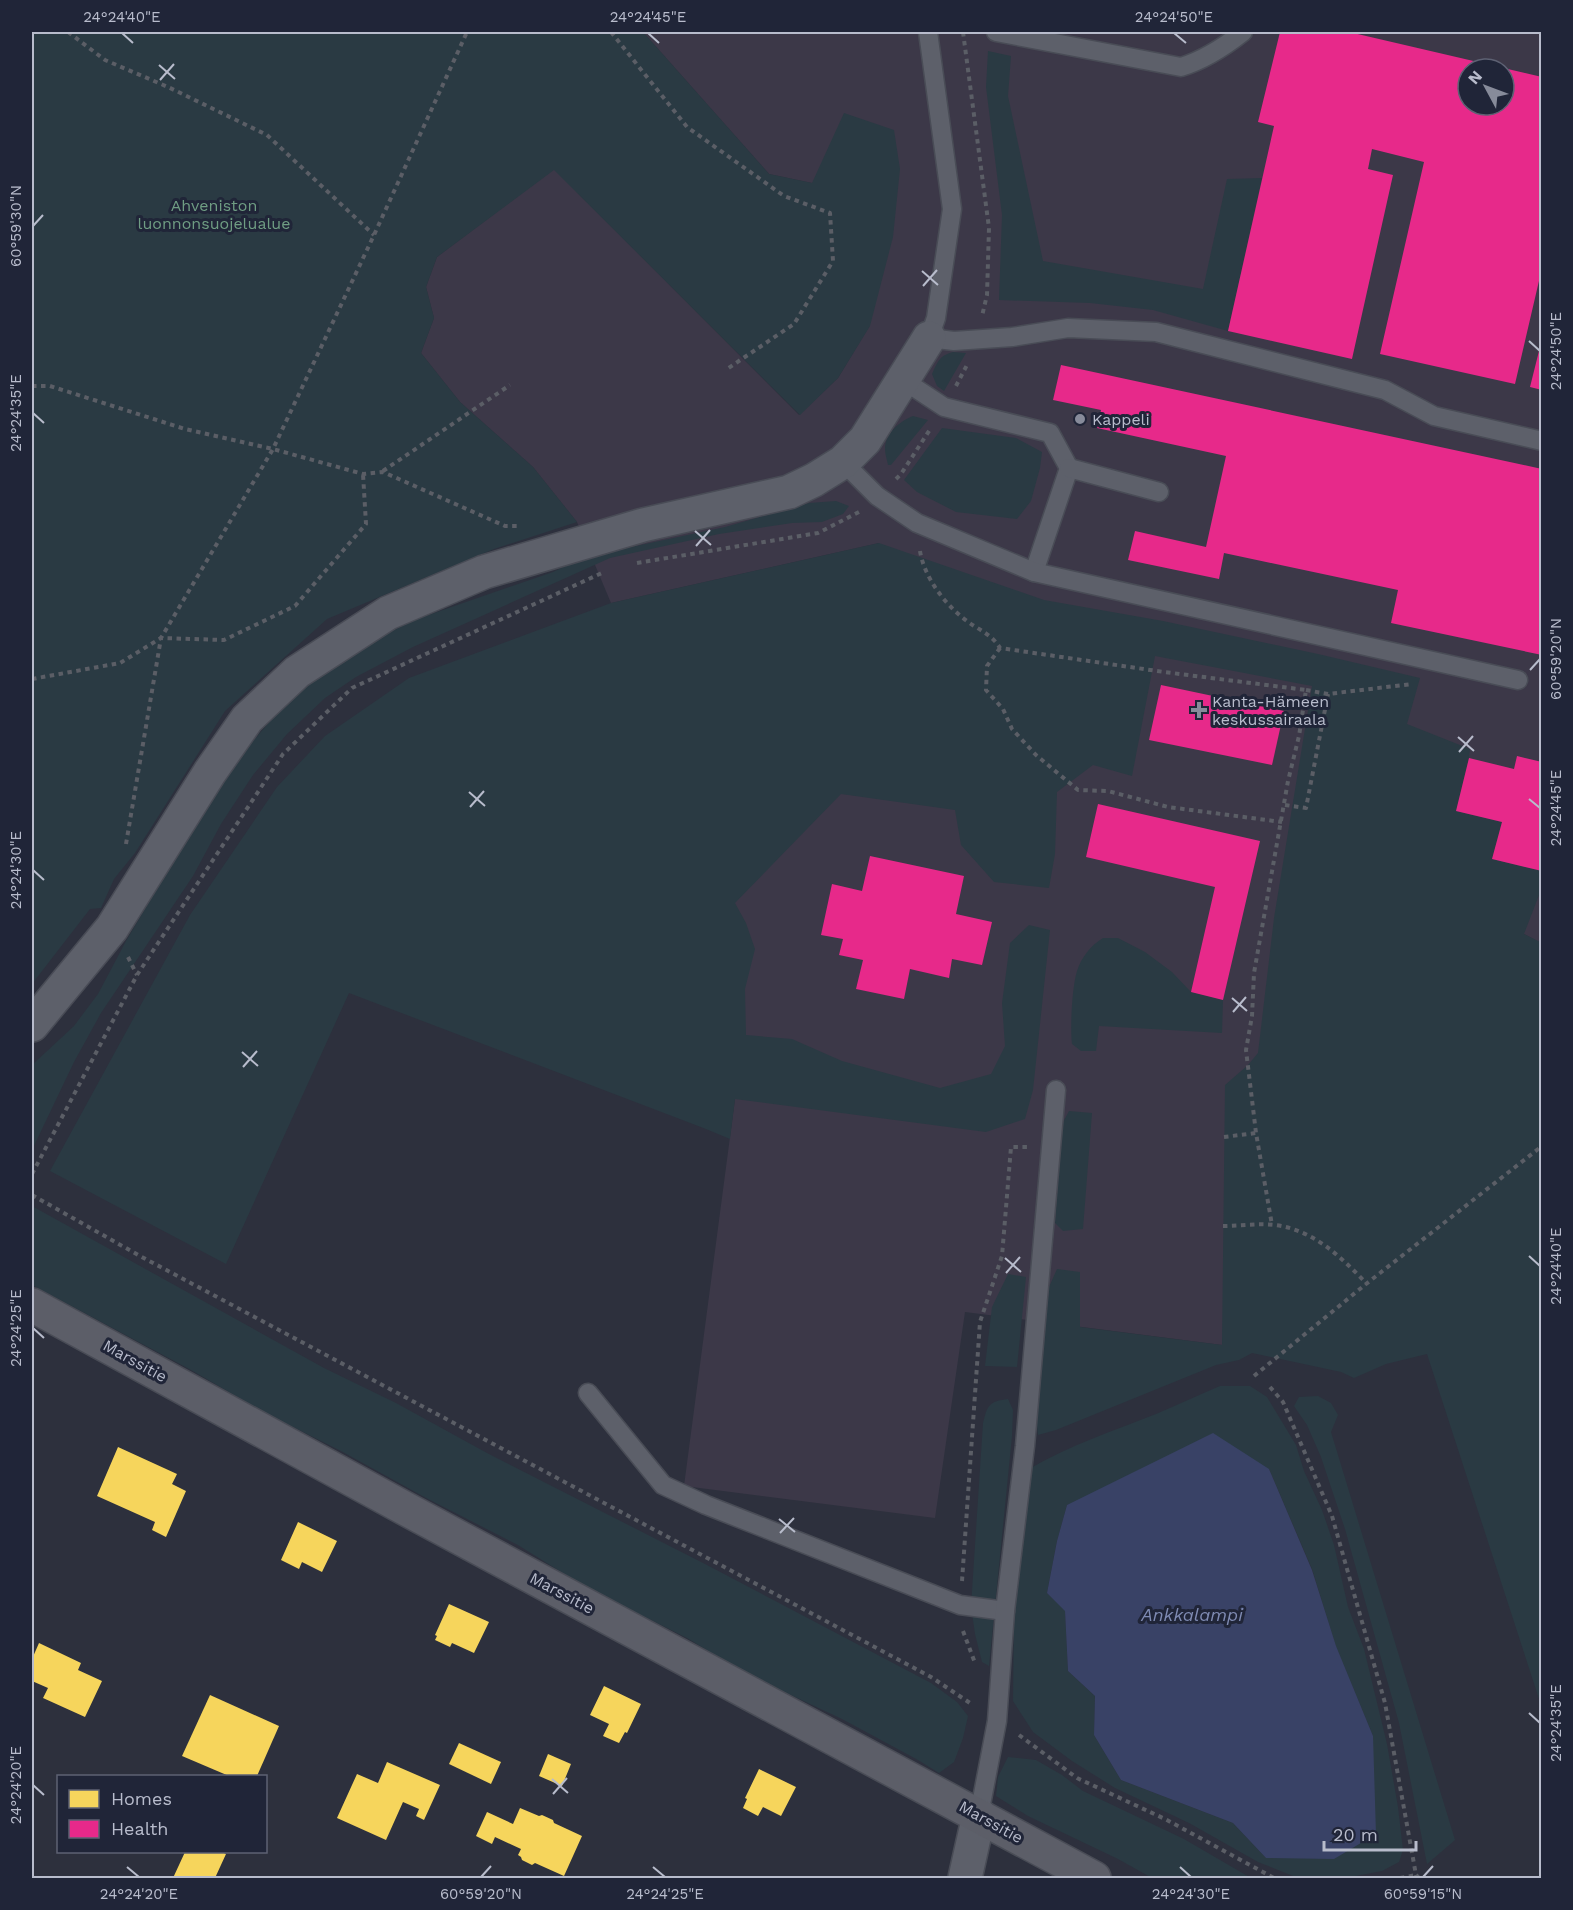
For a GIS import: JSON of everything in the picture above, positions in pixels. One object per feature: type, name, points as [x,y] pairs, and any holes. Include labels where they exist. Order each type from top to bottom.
[{"type":"main road","name":"Marssitie","points":[[32,1305],[406,1509],[1094,1878]]},
{"type":"street","points":[[32,1025],[112,928],[210,772],[247,719],[297,672],[388,613],[484,572],[643,525],[789,492],[814,480],[843,462],[865,440],[929,338]]},
{"type":"street","points":[[965,1878],[979,1815]]},
{"type":"lane","points":[[928,32],[952,209],[936,318],[929,338],[954,341],[976,340],[1068,328],[1156,332],[1385,390],[1434,416],[1542,441]]},
{"type":"lane","points":[[996,32],[1181,67],[1209,56],[1243,32]]},
{"type":"lane","points":[[903,380],[944,407],[1050,433],[1070,468],[1159,492]]},
{"type":"lane","points":[[843,462],[877,496],[917,523],[1034,572],[1518,680]]},
{"type":"lane","points":[[1034,572],[1070,468]]},
{"type":"lane","points":[[979,1815],[997,1721],[1005,1611],[1025,1446],[1056,1089]]},
{"type":"lane","points":[[588,1393],[663,1485],[706,1505],[960,1605],[1005,1611]]},
{"type":"path","points":[[68,32],[105,60],[168,87],[267,135],[374,235]]},
{"type":"path","points":[[126,846],[161,638],[273,449],[467,32]]},
{"type":"path","points":[[611,32],[687,127],[783,196],[830,213],[833,261],[794,324],[727,369]]},
{"type":"path","points":[[629,564],[818,533],[856,515],[901,474],[944,407],[975,352],[987,295],[989,228],[963,32]]},
{"type":"path","points":[[32,386],[50,386],[184,429],[273,449],[363,474],[383,472],[510,385]]},
{"type":"path","points":[[383,472],[505,526]]},
{"type":"path","points":[[32,679],[120,663],[161,638],[224,640],[295,606],[366,524],[363,474]]},
{"type":"path","points":[[921,558],[936,590],[962,618],[994,639],[1000,648],[1328,694],[1408,683]]},
{"type":"path","points":[[32,1174],[137,975],[283,754],[352,688],[607,571]]},
{"type":"path","points":[[1000,648],[987,666],[986,690],[1003,709],[1012,729],[1036,755],[1077,790],[1108,791],[1168,807],[1282,822]]},
{"type":"path","points":[[1272,1225],[1256,1133],[1246,1050],[1252,1016],[1254,973],[1306,690]]},
{"type":"path","points":[[1285,805],[1306,807],[1328,694]]},
{"type":"path","points":[[1224,1137],[1256,1133]]},
{"type":"path","points":[[977,1667],[961,1625],[960,1605],[980,1322],[1002,1256],[1011,1147],[1051,1146]]},
{"type":"path","points":[[1254,1376],[1542,1146]]},
{"type":"path","points":[[32,1195],[140,1256],[931,1677],[1006,1726],[1077,1778],[1165,1819],[1274,1878]]},
{"type":"path","points":[[1223,1226],[1272,1225],[1288,1228],[1321,1241],[1367,1284]]},
{"type":"path","points":[[1270,1386],[1283,1402],[1332,1516],[1385,1702],[1418,1877],[1400,1878]]},
{"type":"shaded area","name":"Kanta-Hämeen keskussairaala","points":[[643,32],[1541,32],[1541,943],[1524,934],[1258,1053],[1222,1345],[965,1312],[935,1518],[684,1486],[735,1099],[712,923],[879,543],[611,603],[577,522],[533,467],[460,402],[421,353],[434,318],[426,287],[437,257],[554,169],[799,415],[838,378],[870,325],[812,183],[769,174]]},
{"type":"green space","name":"Ahveniston luonnonsuojelualue","points":[[32,32],[643,32],[769,174],[812,183],[844,113],[894,130],[900,169],[893,237],[870,326],[838,378],[800,415],[554,170],[437,257],[426,287],[434,318],[421,353],[460,402],[533,467],[577,522],[494,549],[327,619],[225,711],[135,853],[114,879],[101,908],[90,909],[32,984]]},
{"type":"green space","points":[[988,51],[1011,56],[1008,96],[1043,261],[1203,289],[1227,179],[1262,178],[1228,331],[1153,310],[1090,303],[999,300],[1002,215],[986,87]]},
{"type":"green space","points":[[953,352],[966,353],[944,391],[937,386],[932,374],[940,360]]},
{"type":"green space","points":[[913,416],[928,420],[891,465],[888,465],[885,449],[890,433],[898,424]]},
{"type":"green space","points":[[942,428],[1016,438],[1042,452],[1031,501],[1017,519],[956,512],[917,492],[904,480]]},
{"type":"green space","points":[[836,501],[849,506],[843,514],[822,522],[792,523],[719,534],[610,558],[413,647],[356,677],[325,698],[287,734],[253,775],[221,824],[193,876],[101,1013],[74,1062],[32,1150],[32,1065],[74,1026],[98,994],[158,887],[171,854],[221,779],[282,707],[336,660],[414,620],[553,572],[584,557],[725,527],[809,503]]},
{"type":"green space","points":[[879,543],[1044,600],[1163,621],[1420,678],[1407,724],[1470,749],[1456,811],[1502,822],[1492,859],[1541,871],[1541,890],[1524,934],[1542,943],[1541,1705],[1427,1354],[1386,1364],[1354,1378],[1341,1372],[1252,1353],[1239,1360],[1216,1365],[1056,1430],[1038,1435],[1036,1417],[1049,1287],[1057,1269],[1080,1272],[1080,1327],[1222,1345],[1225,1085],[1258,1053],[1274,918],[1312,686],[1155,656],[1132,776],[1093,765],[1057,792],[1055,854],[1049,888],[994,882],[961,845],[955,810],[841,794],[735,903],[746,923],[755,949],[745,989],[746,1035],[792,1039],[842,1061],[940,1088],[991,1074],[1005,1046],[1002,1003],[1010,943],[1029,925],[1050,930],[1033,1090],[1025,1119],[986,1132],[735,1099],[730,1139],[349,993],[226,1264],[50,1171],[190,915],[277,787],[325,736],[409,678],[611,603]]},
{"type":"green space","points":[[1103,938],[1118,938],[1145,952],[1172,972],[1191,992],[1223,1000],[1222,1033],[1099,1026],[1096,1051],[1081,1051],[1072,1044],[1072,1008],[1077,971],[1087,952]]},
{"type":"green space","points":[[1069,1111],[1092,1113],[1083,1229],[1063,1231],[1055,1223],[1062,1124]]},
{"type":"green space","points":[[32,1206],[324,1368],[396,1403],[487,1453],[931,1683],[957,1702],[968,1716],[954,1762],[939,1773],[842,1719],[748,1675],[687,1638],[585,1587],[518,1545],[265,1413],[191,1370],[32,1285]]},
{"type":"green space","points":[[1008,1274],[1026,1277],[1017,1367],[985,1366],[992,1307]]},
{"type":"green space","points":[[1220,1386],[1250,1386],[1267,1397],[1296,1445],[1334,1545],[1348,1607],[1364,1649],[1387,1744],[1398,1807],[1403,1850],[1399,1862],[1382,1871],[1345,1878],[1298,1878],[1258,1862],[1189,1823],[1115,1788],[1072,1761],[1033,1732],[1013,1701],[1014,1607],[1029,1469],[1076,1446]],"holes":[[[1269,1469],[1312,1569],[1336,1647],[1373,1736],[1266,1858],[1233,1823],[1121,1780],[1094,1735],[1095,1696],[1068,1671],[1065,1610],[1047,1593],[1067,1505]]]},
{"type":"green space","points":[[1318,1396],[1331,1403],[1338,1415],[1331,1432],[1455,1840],[1427,1864],[1399,1723],[1345,1529],[1321,1457],[1307,1425],[1294,1406],[1299,1397]]},
{"type":"green space","points":[[1008,1399],[1013,1410],[1012,1436],[989,1666],[982,1662],[971,1606],[983,1423],[990,1405]]},
{"type":"green space","points":[[1008,1757],[1036,1760],[1083,1791],[1184,1839],[1251,1878],[1152,1878],[1028,1816],[996,1796],[998,1777]]},
{"type":"water","name":"Ankkalampi","points":[[1213,1433],[1269,1469],[1312,1570],[1336,1646],[1373,1736],[1376,1834],[1334,1859],[1266,1858],[1233,1823],[1121,1780],[1094,1735],[1095,1696],[1068,1671],[1065,1611],[1047,1593],[1067,1505]]},
{"type":"building: Homes","points":[[118,1447],[177,1474],[172,1484],[186,1491],[166,1537],[152,1530],[155,1522],[97,1496]]},
{"type":"building: Homes","points":[[298,1522],[337,1541],[322,1572],[302,1562],[299,1569],[281,1560]]},
{"type":"building: Homes","points":[[449,1604],[489,1622],[474,1653],[452,1643],[450,1647],[435,1640],[437,1636],[435,1635]]},
{"type":"building: Homes","points":[[39,1643],[81,1663],[78,1670],[102,1681],[85,1717],[43,1698],[48,1688],[32,1681],[32,1659]]},
{"type":"building: Homes","points":[[604,1686],[641,1704],[627,1733],[625,1732],[619,1743],[603,1736],[609,1724],[590,1715]]},
{"type":"building: Homes","points":[[210,1695],[279,1726],[257,1775],[227,1775],[182,1756]]},
{"type":"building: Homes","points":[[459,1743],[501,1762],[491,1784],[449,1764]]},
{"type":"building: Homes","points":[[548,1754],[571,1764],[562,1786],[539,1776]]},
{"type":"building: Homes","points":[[387,1762],[440,1785],[424,1820],[416,1816],[419,1809],[403,1802],[386,1840],[337,1818],[357,1774],[378,1783]]},
{"type":"building: Homes","points":[[759,1769],[796,1787],[781,1816],[763,1807],[758,1816],[743,1808],[747,1799],[745,1798]]},
{"type":"building: Homes","points":[[520,1808],[539,1816],[542,1815],[582,1836],[564,1876],[535,1863],[532,1865],[522,1860],[518,1855],[521,1849],[495,1837],[492,1844],[476,1836],[487,1812],[513,1824]]},
{"type":"building: Homes","points":[[185,1853],[226,1854],[215,1878],[173,1878]]},
{"type":"building: Health","points":[[1280,32],[1349,32],[1456,57],[1456,117],[1516,117],[1516,71],[1542,77],[1542,268],[1515,384],[1380,354],[1424,162],[1372,149],[1368,169],[1393,175],[1352,359],[1228,331],[1274,126],[1258,122]]},
{"type":"building: Health","points":[[1542,343],[1542,390],[1530,387]]},
{"type":"building: Health","points":[[1061,365],[1542,469],[1542,655],[1391,623],[1398,590],[1224,553],[1219,579],[1128,560],[1135,531],[1206,547],[1226,456],[1097,428],[1101,410],[1053,400]]},
{"type":"building: Health","points":[[1161,685],[1284,711],[1272,765],[1149,740]]},
{"type":"building: Health","points":[[1517,756],[1542,762],[1542,871],[1492,859],[1502,822],[1456,811],[1469,758],[1514,769]]},
{"type":"building: Health","points":[[1098,804],[1260,841],[1223,1000],[1191,992],[1215,887],[1086,857]]},
{"type":"building: Health","points":[[870,856],[964,876],[956,914],[992,922],[982,965],[952,959],[949,978],[910,969],[904,999],[856,989],[863,960],[839,955],[843,939],[821,935],[832,884],[862,891]]},
{"type":"place","name":"Kappeli","points":[[1080,419]]},
{"type":"place","name":"Kanta-Hämeen keskussairaala","points":[[1199,710]]}]
